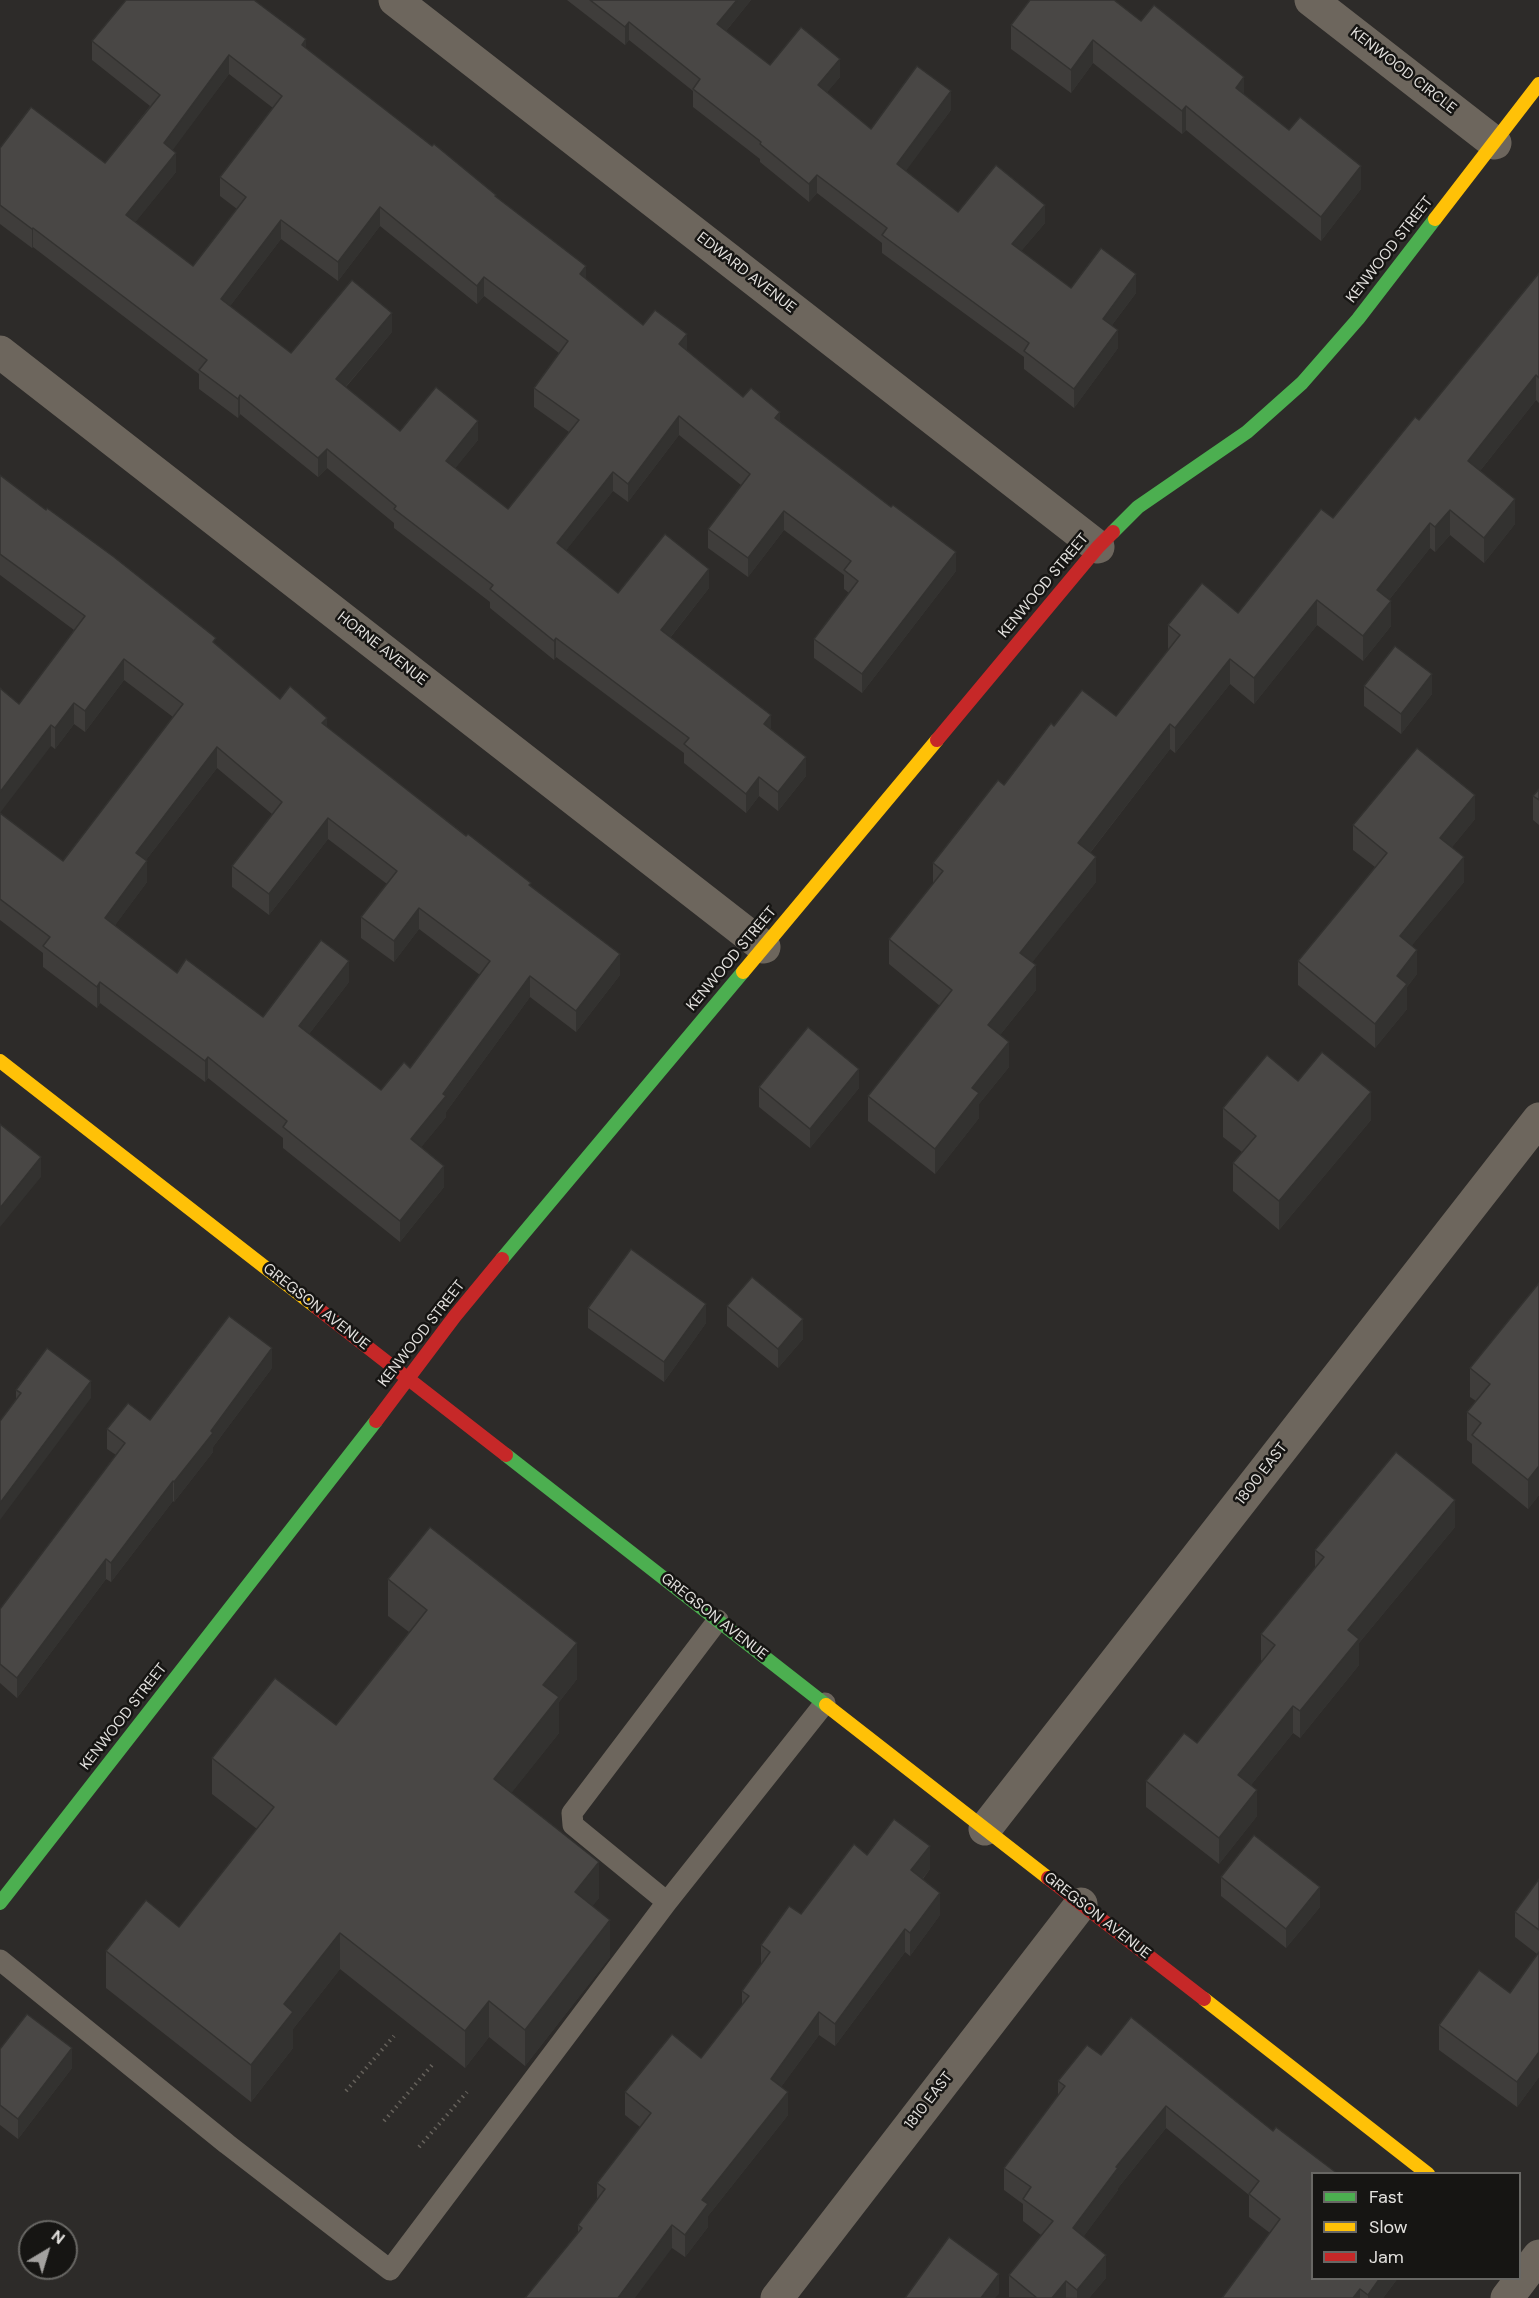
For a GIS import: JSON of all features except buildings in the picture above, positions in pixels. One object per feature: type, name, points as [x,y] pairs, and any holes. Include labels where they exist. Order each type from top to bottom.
[{"type":"street","name":"EDWARD AVENUE","points":[[395,0],[1098,547]]},
{"type":"street","name":"KENWOOD CIRCLE","points":[[1311,0],[1495,143]]},
{"type":"street","name":"KENWOOD STREET","points":[[0,1903],[409,1379],[455,1316],[1098,547],[1138,507],[1247,432],[1302,383],[1358,319],[1539,84]]},
{"type":"street","name":"HORNE AVENUE","points":[[0,352],[764,947]]},
{"type":"street","name":"GREGSON AVENUE","points":[[0,1060],[1425,2172]]},
{"type":"street","name":"1800 EAST","points":[[986,1829],[1539,1119]]},
{"type":"street","name":"1810 EAST","points":[[777,2298],[1081,1904]]},
{"type":"street","points":[[1521,2273],[1532,2253]]},
{"type":"street","points":[[1507,2298],[1517,2280]]},
{"type":"lane","points":[[667,1902],[573,1825],[572,1813],[718,1620]]},
{"type":"lane","points":[[0,1960],[235,2150],[390,2270],[667,1902],[825,1703]]},
{"type":"path","points":[[346,2091],[394,2036]]},
{"type":"path","points":[[384,2121],[432,2065]]},
{"type":"path","points":[[419,2147],[467,2092]]},
{"type":"traffic: fast","points":[[1113,532],[1138,507],[1247,432],[1302,383],[1358,319],[1435,219]]},
{"type":"traffic: fast","points":[[502,1259],[743,972]]},
{"type":"traffic: fast","points":[[0,1903],[376,1421]]},
{"type":"traffic: fast","points":[[506,1455],[826,1705]]},
{"type":"traffic: slow","points":[[1435,219],[1539,84]]},
{"type":"traffic: slow","points":[[743,972],[937,740]]},
{"type":"traffic: slow","points":[[0,1061],[316,1307]]},
{"type":"traffic: slow","points":[[826,1705],[1048,1878]]},
{"type":"traffic: slow","points":[[1204,1999],[1425,2172]]},
{"type":"traffic: jam","points":[[937,740],[1113,532]]},
{"type":"traffic: jam","points":[[376,1421],[455,1316],[502,1259]]},
{"type":"traffic: jam","points":[[316,1307],[506,1455]]},
{"type":"traffic: jam","points":[[1048,1878],[1204,1999]]}]
